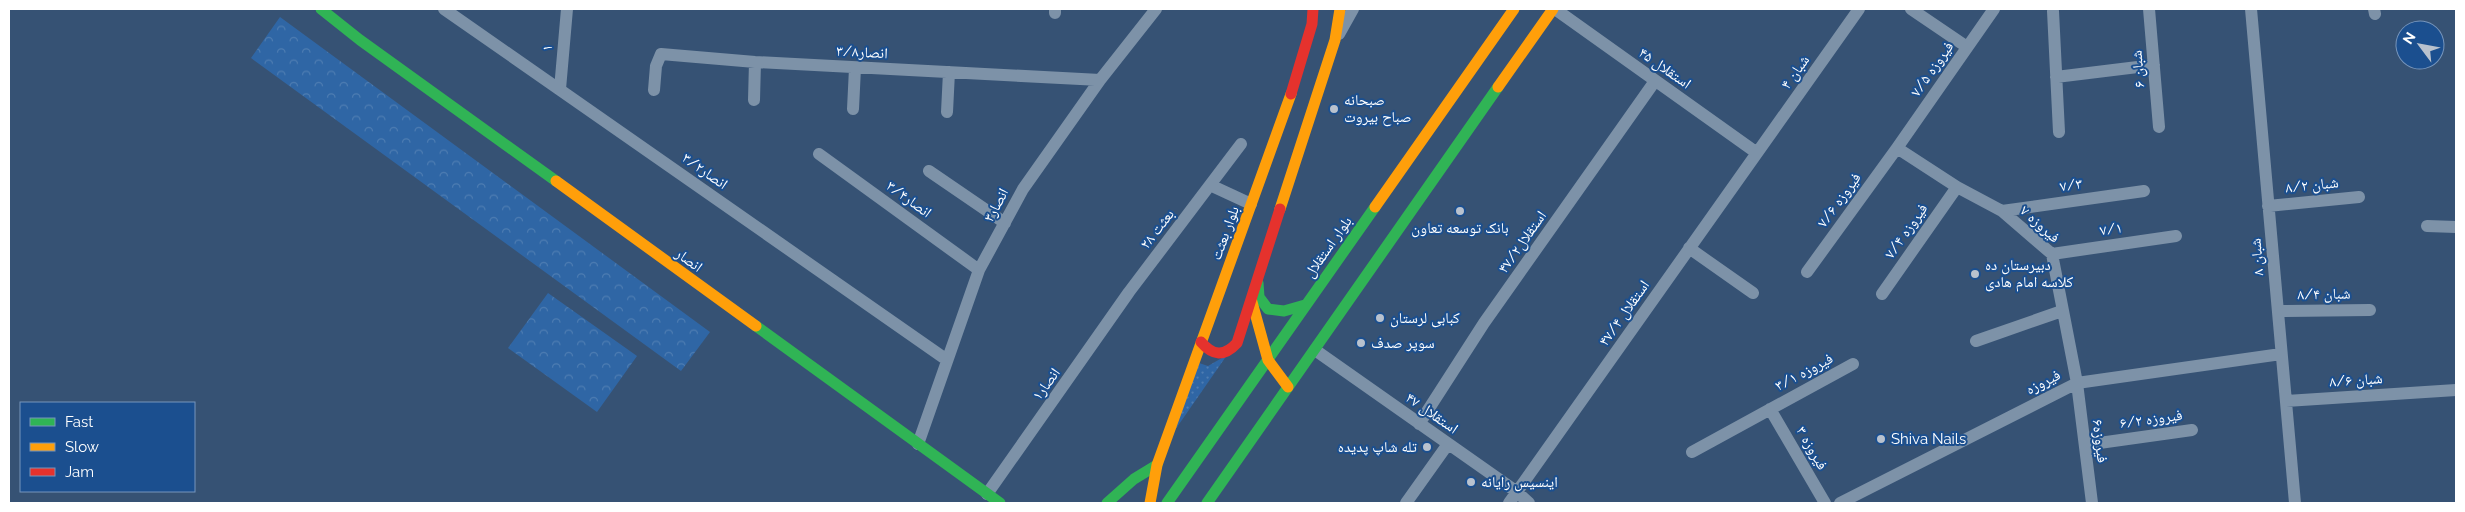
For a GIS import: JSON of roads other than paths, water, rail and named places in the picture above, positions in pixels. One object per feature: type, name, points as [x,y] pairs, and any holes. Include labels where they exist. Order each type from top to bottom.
[{"type":"main road","name":"انصار","points":[[321,9],[360,40],[1000,503]]},
{"type":"main road","name":"انصار","points":[[342,9],[360,40]]},
{"type":"main road","points":[[1302,9],[1312,24]]},
{"type":"main road","name":"بلوار بعثت","points":[[1150,503],[1157,465],[1286,111],[1312,24],[1312,9]]},
{"type":"main road","points":[[1201,342],[1210,352],[1221,355],[1232,350],[1237,343],[1252,302],[1258,274],[1335,40],[1340,9]]},
{"type":"main road","name":"بلوار استقلال","points":[[1167,503],[1514,9]]},
{"type":"main road","points":[[1207,503],[1554,9]]},
{"type":"main road","points":[[1258,274],[1259,297],[1268,309],[1284,311],[1305,306]]},
{"type":"main road","points":[[1252,302],[1268,360],[1288,386]]},
{"type":"main road","points":[[1107,503],[1134,479],[1157,465]]},
{"type":"street","name":"انصار۳/۲","points":[[444,9],[947,360]]},
{"type":"street","points":[[466,24],[467,9]]},
{"type":"street","name":"۱","points":[[560,90],[567,9]]},
{"type":"street","name":"انصار۳","points":[[918,444],[979,270],[1023,190],[1100,80],[1156,9]]},
{"type":"street","points":[[1335,40],[1353,9]]},
{"type":"street","name":"۴۵ استقلال","points":[[1554,9],[1757,153]]},
{"type":"street","name":"۴ شبان","points":[[1757,153],[1859,9]]},
{"type":"street","points":[[1911,9],[1966,47]]},
{"type":"street","name":"۷/۵ فیروزه","points":[[1897,148],[1994,9]]},
{"type":"street","name":"۶ شبان","points":[[2149,9],[2159,127]]},
{"type":"street","name":"۸ شبان","points":[[2251,9],[2295,503]]},
{"type":"street","points":[[2053,11],[2059,132]]},
{"type":"street","name":"انصار۳/۸","points":[[654,90],[656,66],[661,54],[854,68],[1100,80]]},
{"type":"street","points":[[754,100],[755,62]]},
{"type":"street","points":[[2056,77],[2154,65]]},
{"type":"street","points":[[853,109],[854,68]]},
{"type":"street","points":[[948,112],[949,72]]},
{"type":"street","name":"استقلال۴۷/۲","points":[[1419,424],[1484,323],[1655,81]]},
{"type":"street","name":"بعثت ۲۸","points":[[1130,292],[1240,144]]},
{"type":"street","name":"۷ فیروزه","points":[[1897,148],[1957,187],[2002,211],[2052,254],[2076,383]]},
{"type":"street","name":"۷/۶ فیروزه","points":[[1807,272],[1897,148]]},
{"type":"street","name":"۴۷/۴ استقلال","points":[[1509,503],[1757,153]]},
{"type":"street","name":"انصار۳/۴","points":[[819,154],[979,270]]},
{"type":"street","points":[[929,171],[1005,223]]},
{"type":"street","points":[[1210,185],[1251,204]]},
{"type":"street","name":"۷/۴ فیروزه","points":[[1882,294],[1957,187]]},
{"type":"street","name":"۷/۳","points":[[2002,211],[2144,191]]},
{"type":"street","name":"۸/۲ شبان","points":[[2268,206],[2359,197]]},
{"type":"street","points":[[2427,226],[2456,227]]},
{"type":"street","name":"۷/۱","points":[[2052,254],[2176,236]]},
{"type":"street","points":[[1689,248],[1753,293]]},
{"type":"street","name":"انصار۱","points":[[986,494],[1130,292]]},
{"type":"street","name":"۸/۴ شبان","points":[[2278,311],[2370,310]]},
{"type":"street","points":[[1976,341],[2062,312]]},
{"type":"street","name":"۴۷ استقلال","points":[[1315,350],[1517,492],[1529,503]]},
{"type":"street","name":"فیروزه","points":[[1840,503],[2076,383],[2281,354]]},
{"type":"street","name":"۳/۱ فیروزه","points":[[1692,452],[1853,364]]},
{"type":"street","name":"فیروزه۶","points":[[2076,383],[2092,503]]},
{"type":"street","name":"۸/۶ شبان","points":[[2286,401],[2456,390]]},
{"type":"street","name":"۳ فیروزه","points":[[1770,409],[1825,503]]},
{"type":"street","name":"۶/۲ فیروزه","points":[[2085,445],[2192,430]]},
{"type":"street","points":[[1406,503],[1448,444]]},
{"type":"place","name":"صبحانه صباح بیروت","points":[[1334,109]]},
{"type":"place","name":"بانک توسعه تعاون","points":[[1460,211]]},
{"type":"place","name":"دبیرستان ده کلاسه امام هادی","points":[[1975,274]]},
{"type":"place","name":"کبابی لرستان","points":[[1380,318]]},
{"type":"place","name":"سوپر صدف","points":[[1361,343]]},
{"type":"place","name":"Shiva Nails","points":[[1881,439]]},
{"type":"place","name":"تله شاپ پدیده","points":[[1427,447]]},
{"type":"place","name":"اینسیس رایانه","points":[[1471,482]]}]
